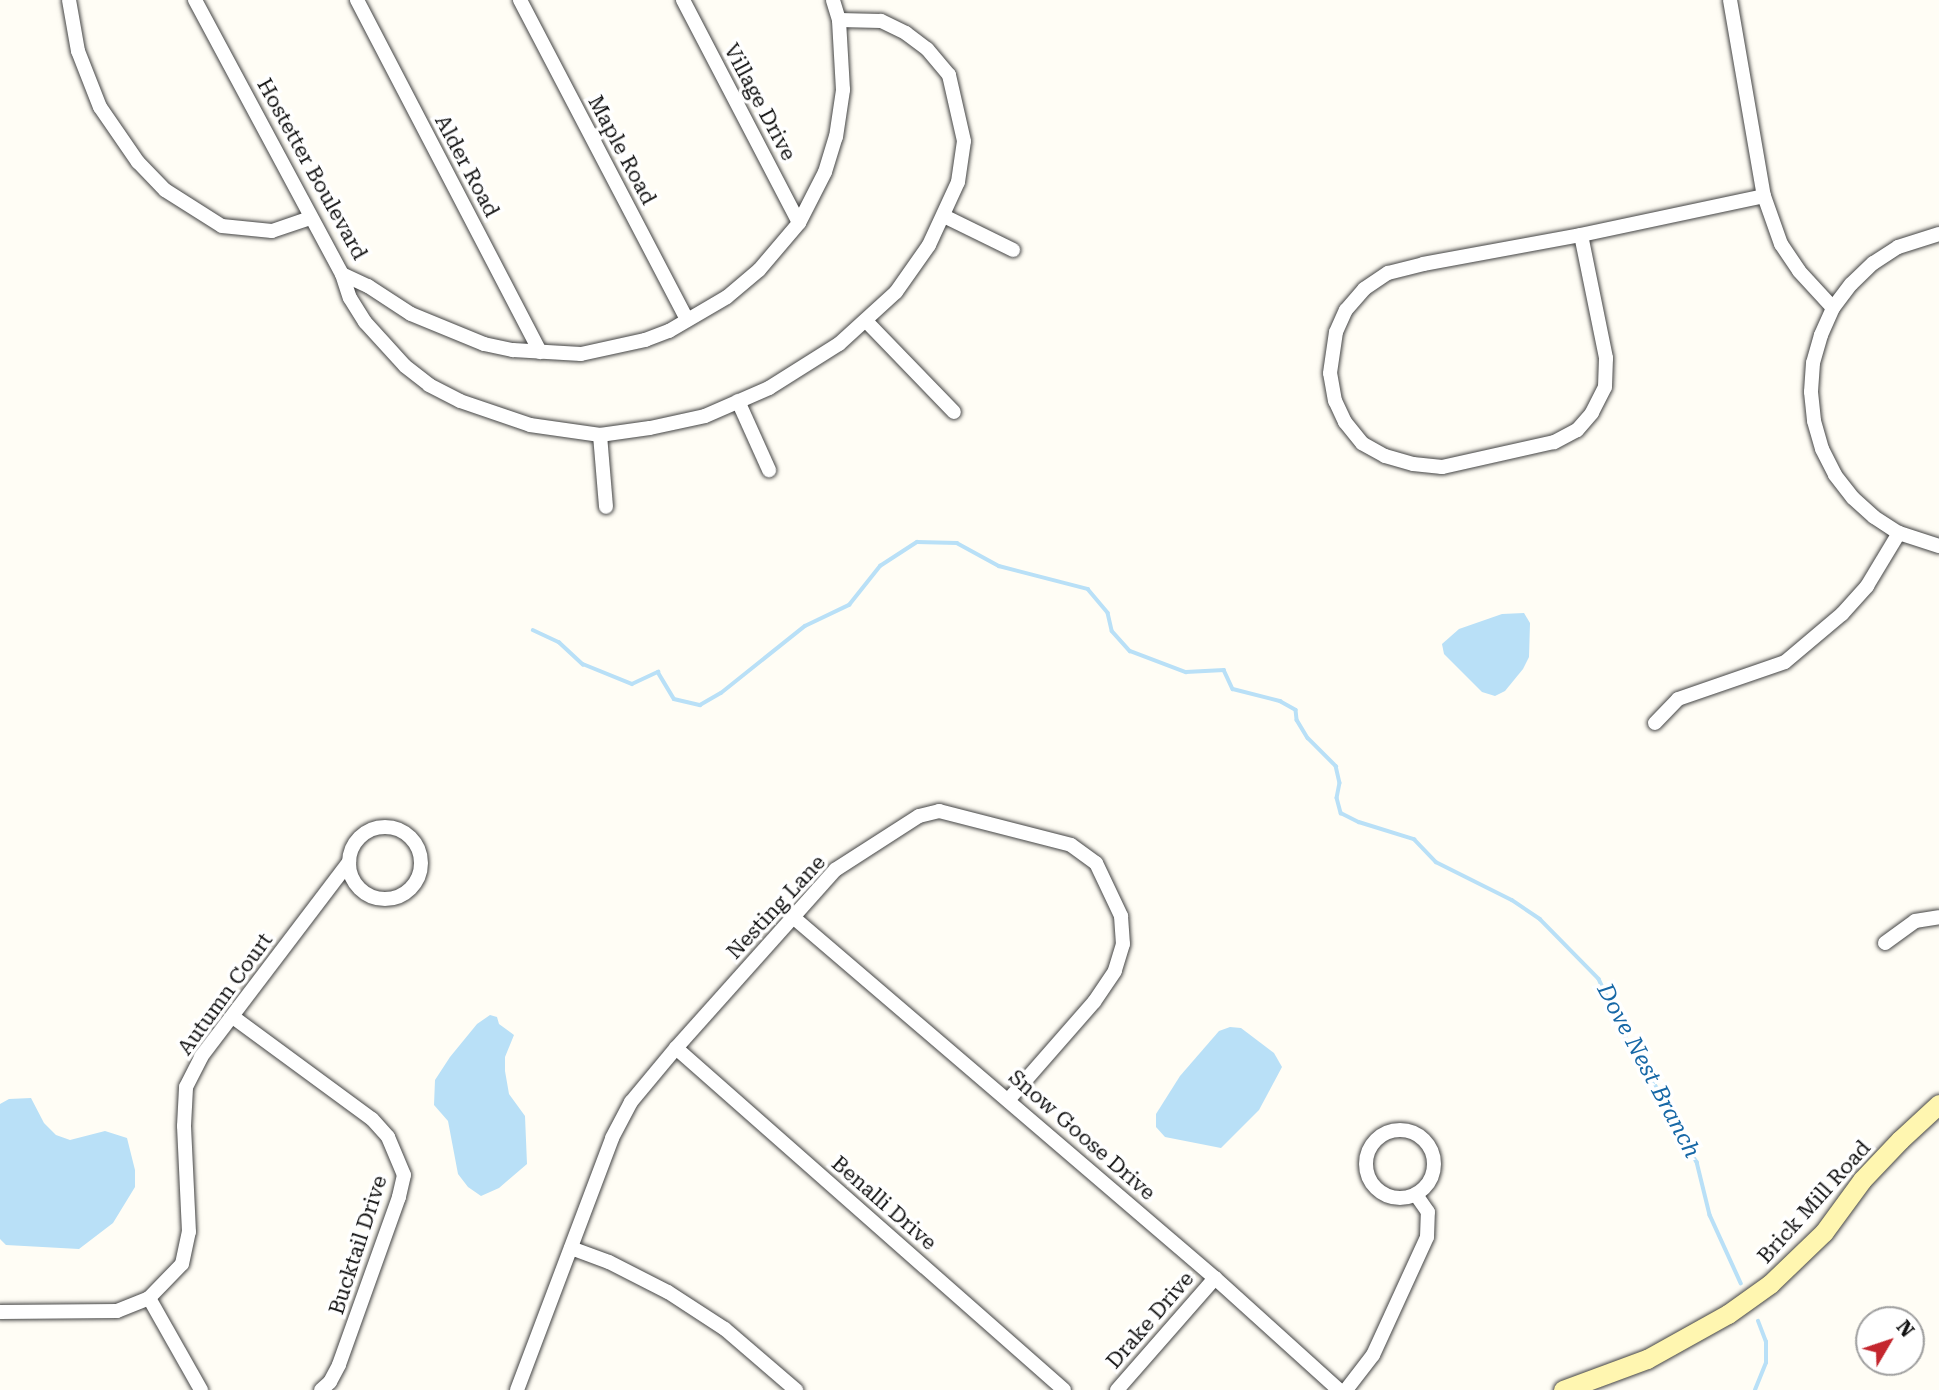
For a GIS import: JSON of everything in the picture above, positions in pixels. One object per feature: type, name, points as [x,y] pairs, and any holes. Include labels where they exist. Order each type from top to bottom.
[{"type":"street","points":[[69,0],[78,51],[100,107],[131,153],[165,190],[222,226],[272,231],[310,218]]},
{"type":"street","name":"Hostetter Boulevard","points":[[195,0],[342,274],[368,286],[411,314],[460,336],[513,350],[581,354],[645,340],[727,297],[759,270],[799,223],[825,172],[836,137],[843,90],[839,20],[834,0]]},
{"type":"street","name":"Alder Road","points":[[357,0],[540,352]]},
{"type":"street","name":"Maple Road","points":[[520,0],[687,320]]},
{"type":"street","name":"Village Drive","points":[[683,0],[799,223]]},
{"type":"street","points":[[1730,0],[1764,197],[1781,244],[1798,271],[1833,308]]},
{"type":"street","points":[[342,274],[350,298],[365,322],[405,366],[429,385],[494,415],[530,425],[600,435],[680,422],[705,416],[805,368],[866,322],[895,292],[929,245],[958,182],[964,141],[949,75],[927,48],[906,33],[881,21],[839,20]]},
{"type":"street","points":[[1581,235],[1606,358],[1605,387],[1592,413],[1577,430],[1554,442],[1443,467],[1413,464],[1385,456],[1362,443],[1345,422],[1335,401],[1330,373],[1336,332],[1346,310],[1364,289],[1388,273],[1764,197]]},
{"type":"street","points":[[944,216],[1013,250]]},
{"type":"street","points":[[1939,234],[1898,247],[1873,263],[1851,284],[1833,308],[1821,335],[1812,382],[1814,421],[1822,449],[1835,475],[1853,498],[1874,517],[1899,533],[1939,547]]},
{"type":"street","points":[[866,322],[954,412]]},
{"type":"street","points":[[738,401],[769,470]]},
{"type":"street","points":[[600,435],[607,507]]},
{"type":"street","points":[[1654,723],[1678,699],[1785,662],[1842,614],[1867,586],[1899,533]]},
{"type":"street","name":"Nesting Lane","points":[[517,1390],[612,1138],[631,1102],[835,870],[919,816],[939,811],[1071,845],[1096,863],[1121,916],[1124,944],[1115,971],[1094,1002],[1009,1099]]},
{"type":"street","name":"Autumn Court","points":[[0,1312],[117,1311],[149,1298],[182,1264],[189,1232],[184,1126],[186,1087],[201,1057],[349,862],[358,840],[371,830],[383,827],[402,830],[410,836],[422,860],[420,875],[410,889],[391,899],[373,897],[362,890],[351,874],[349,862]]},
{"type":"street","name":"Snow Goose Drive","points":[[793,917],[1009,1099],[1339,1390]]},
{"type":"street","points":[[1885,943],[1914,921],[1939,917]]},
{"type":"street","name":"Bucktail Drive","points":[[233,1017],[372,1119],[388,1137],[404,1175],[399,1197],[339,1365],[330,1382],[321,1390]]},
{"type":"street","name":"Benalli Drive","points":[[676,1048],[1064,1390]]},
{"type":"street","name":"Brick Mill Road","points":[[1563,1390],[1647,1359],[1728,1314],[1770,1284],[1792,1266],[1824,1232],[1862,1180],[1939,1104]]},
{"type":"street","points":[[1388,1131],[1412,1131],[1425,1139],[1433,1153],[1433,1176],[1416,1195],[1391,1197],[1373,1186],[1368,1178],[1365,1167],[1369,1147],[1388,1131]]},
{"type":"street","points":[[1346,1390],[1373,1355],[1427,1237],[1428,1213],[1416,1195]]},
{"type":"street","points":[[571,1248],[609,1262],[668,1292],[725,1329],[796,1390]]},
{"type":"street","name":"Drake Drive","points":[[1117,1390],[1215,1278]]},
{"type":"street","points":[[149,1298],[201,1390]]},
{"type":"water","points":[[1524,613],[1530,623],[1529,657],[1505,691],[1495,696],[1482,692],[1444,654],[1442,644],[1459,629],[1502,614]]},
{"type":"water","points":[[490,1015],[497,1017],[499,1024],[514,1035],[505,1057],[505,1071],[509,1094],[525,1116],[527,1164],[499,1188],[481,1196],[468,1187],[458,1174],[448,1121],[434,1105],[435,1080],[477,1024]]},
{"type":"water","points":[[1230,1027],[1241,1028],[1274,1053],[1282,1067],[1259,1110],[1221,1148],[1165,1137],[1156,1127],[1156,1114],[1180,1076],[1219,1031]]},
{"type":"water","points":[[31,1098],[44,1123],[56,1135],[70,1140],[105,1131],[127,1138],[135,1170],[135,1187],[113,1223],[79,1249],[6,1245],[0,1239],[0,1104],[9,1099]]},
{"type":"waterway","name":"Dove Nest Branch","points":[[533,630],[559,642],[583,664],[632,684],[658,672],[674,699],[700,705],[721,693],[805,626],[849,605],[880,566],[917,542],[957,543],[999,566],[1088,589],[1108,613],[1112,631],[1130,651],[1186,672],[1224,670],[1233,689],[1280,701],[1296,710],[1297,720],[1308,738],[1336,766],[1340,783],[1337,798],[1341,813],[1359,822],[1414,839],[1436,862],[1512,900],[1540,919],[1599,979],[1634,1055],[1665,1099],[1669,1121],[1697,1162],[1710,1215],[1741,1283]]},
{"type":"waterway","name":"Dove Nest Branch","points":[[1755,1390],[1766,1363],[1766,1342],[1758,1321]]}]
